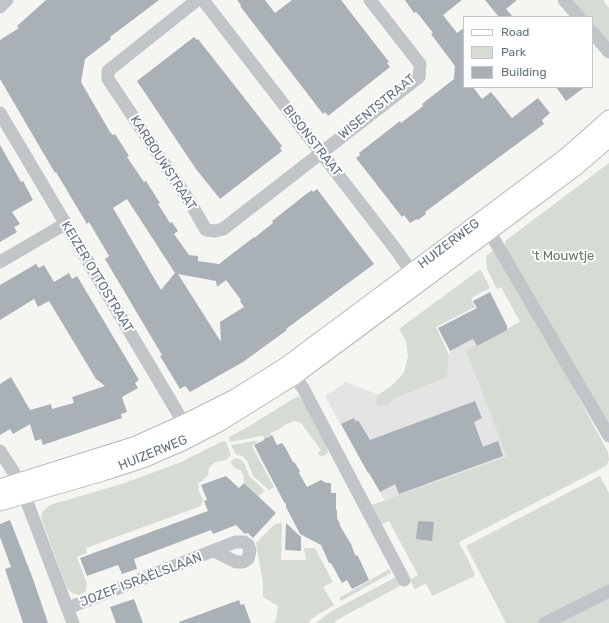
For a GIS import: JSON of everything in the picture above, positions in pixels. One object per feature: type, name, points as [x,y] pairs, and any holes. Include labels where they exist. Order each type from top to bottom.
[{"type":"main road","name":"HUIZERWEG","points":[[0,488],[21,488],[103,472],[143,459],[182,442],[217,424],[415,278],[566,157],[609,119]]},
{"type":"main road","name":"HUIZERWEG","points":[[415,278],[489,230],[574,168],[609,138]]},
{"type":"main road","name":"HUIZERWEG","points":[[0,502],[21,488],[136,445],[184,424],[290,371]]},
{"type":"street","points":[[0,7],[7,0]]},
{"type":"street","name":"KARBOUWSTRAAT","points":[[197,0],[108,71],[108,79],[190,202],[206,230],[215,232],[223,229],[321,152]]},
{"type":"street","name":"BISONSTRAAT","points":[[204,0],[321,152],[415,278]]},
{"type":"street","name":"WISENTSTRAAT","points":[[321,152],[419,78],[420,64],[370,0]]},
{"type":"street","points":[[564,0],[578,16]]},
{"type":"street","points":[[593,33],[609,52]]},
{"type":"street","name":"KEIZER OTTOSTRAAT","points":[[0,114],[184,424]]},
{"type":"street","points":[[0,262],[65,224]]},
{"type":"street","name":"HUIZERWEG","points":[[489,230],[609,436]]},
{"type":"street","points":[[290,371],[303,388],[404,580]]},
{"type":"street","points":[[182,442],[186,434],[184,424]]},
{"type":"street","name":"JOZEF ISRAËLSLAAN","points":[[0,451],[21,488],[73,623]]},
{"type":"street","name":"JOZEF ISRAËLSLAAN","points":[[68,608],[214,551]]},
{"type":"street","points":[[545,623],[609,591]]},
{"type":"shaded area","points":[[523,321],[578,435],[388,506],[325,396],[346,382],[379,395],[448,366],[450,351],[473,339],[477,346]]},
{"type":"green space","points":[[570,0],[603,0],[609,8],[609,44],[593,29],[593,16],[582,16]]},
{"type":"green space","name":"'t Mouwtje","points":[[609,163],[609,435],[505,249],[505,241]]},
{"type":"green space","points":[[497,247],[608,452],[609,460],[606,466],[461,541],[459,543],[475,576],[432,596],[427,585],[424,584],[415,590],[410,580],[418,575],[389,521],[382,524],[372,505],[507,457],[466,350],[520,322],[501,287],[497,289],[487,269],[486,256]]},
{"type":"green space","points":[[479,270],[482,272],[490,288],[471,298],[475,307],[436,327],[449,355],[447,377],[393,399],[389,404],[378,407],[375,402],[378,395],[390,387],[404,373],[408,357],[406,341],[399,329]]},
{"type":"green space","points":[[298,396],[303,401],[326,443],[328,452],[326,455],[321,456],[317,454],[321,450],[301,423],[294,421],[270,433],[271,435],[267,437],[261,436],[230,442],[229,437]]},
{"type":"green space","points":[[223,441],[226,442],[231,455],[226,460],[215,462],[209,468],[208,475],[198,483],[198,489],[203,500],[201,506],[86,548],[87,553],[77,557],[87,584],[86,591],[79,595],[72,593],[67,588],[41,518],[43,511],[50,505],[125,483],[181,462]]},
{"type":"green space","points":[[259,441],[252,446],[274,487],[269,490],[253,476],[247,461],[243,457],[236,454],[231,445]]},
{"type":"green space","points":[[235,458],[240,459],[244,463],[250,477],[263,489],[264,492],[258,496],[244,482],[244,476],[240,470],[236,469],[230,462]]},
{"type":"green space","points":[[600,476],[609,493],[609,623],[506,623],[466,546]]},
{"type":"green space","points":[[282,523],[281,560],[306,560],[304,548],[315,548],[333,582],[323,587],[334,605],[311,619],[309,623],[274,623],[276,620],[278,606],[263,597],[263,583],[256,543],[275,524]]},
{"type":"green space","points":[[389,569],[391,573],[341,601],[339,598]]},
{"type":"green space","points":[[396,577],[400,586],[335,621],[335,623],[316,623],[330,612]]},
{"type":"building","points":[[46,0],[159,0],[110,37],[111,39],[85,59],[81,82],[110,132],[113,135],[115,134],[129,156],[127,157],[144,182],[146,181],[160,203],[158,204],[170,223],[172,222],[178,231],[174,234],[189,255],[198,256],[198,261],[219,264],[273,223],[272,221],[305,195],[312,190],[313,192],[317,189],[374,264],[243,362],[190,392],[185,386],[180,389],[160,356],[162,355],[105,259],[109,256],[89,222],[87,224],[56,172],[55,173],[0,79],[0,40],[19,28],[17,26]],"holes":[[[127,199],[175,273],[161,290],[113,208]],[[178,274],[216,281],[217,287],[226,280],[241,300],[240,301],[244,307],[220,322],[221,342]]]},
{"type":"building","points":[[237,0],[265,0],[275,13],[292,0],[341,0],[389,62],[387,63],[390,67],[328,116],[325,112],[323,114],[240,6],[241,5]]},
{"type":"building","points":[[405,0],[462,0],[443,15],[457,33],[463,29],[463,88],[474,88],[482,99],[491,92],[512,118],[538,98],[550,113],[542,120],[544,124],[425,212],[426,214],[418,220],[417,219],[410,223],[404,215],[402,217],[356,158],[360,155],[359,153],[400,121],[401,123],[423,106],[422,104],[454,79],[455,66],[431,34],[433,33],[419,15],[416,12],[414,13]]},
{"type":"building","points":[[485,0],[517,0],[506,9],[512,16],[498,16]]},
{"type":"building","points":[[194,37],[197,40],[198,39],[282,146],[280,148],[282,151],[220,199],[196,169],[137,81]]},
{"type":"building","points":[[557,88],[584,88],[566,101]]},
{"type":"building","points":[[0,145],[21,182],[23,181],[33,200],[12,212],[20,224],[14,227],[17,232],[0,242]]},
{"type":"building","points":[[36,264],[39,268],[44,265],[54,282],[69,273],[72,279],[77,276],[139,380],[135,383],[138,388],[122,397],[127,412],[121,414],[122,418],[43,445],[41,439],[35,441],[30,424],[13,434],[10,429],[0,435],[0,384],[11,377],[30,410],[51,404],[52,409],[74,403],[72,397],[105,386],[96,379],[49,301],[38,307],[34,299],[0,320],[0,285]]},
{"type":"building","points":[[490,292],[507,326],[507,330],[477,346],[473,339],[450,351],[438,328],[477,308],[473,301]]},
{"type":"building","points":[[475,401],[482,418],[474,422],[483,447],[498,441],[503,456],[399,494],[395,484],[380,492],[341,424],[354,418],[356,422],[358,420],[370,440]]},
{"type":"building","points":[[272,435],[277,445],[282,443],[285,447],[300,471],[299,473],[307,487],[321,480],[326,483],[331,483],[331,493],[336,493],[337,518],[340,526],[351,544],[355,555],[358,556],[369,580],[352,589],[347,580],[342,583],[331,563],[329,563],[321,545],[300,534],[286,507],[286,502],[285,504],[254,445],[264,440],[265,437],[267,438]]},
{"type":"building","points":[[226,476],[239,488],[244,483],[276,513],[253,538],[248,533],[245,534],[236,525],[213,534],[211,530],[134,559],[137,569],[122,574],[118,565],[87,576],[80,558],[208,511],[204,501],[207,500],[201,485]]},
{"type":"building","points":[[10,520],[48,623],[23,623],[5,569],[11,567],[0,537],[0,524]]},
{"type":"building","points":[[418,521],[434,522],[432,541],[416,539]]},
{"type":"building","points":[[286,523],[301,537],[301,551],[285,550]]},
{"type":"building","points":[[134,599],[143,623],[116,623],[110,607]]},
{"type":"building","points":[[239,600],[241,605],[244,604],[251,623],[179,623],[179,622]]}]
